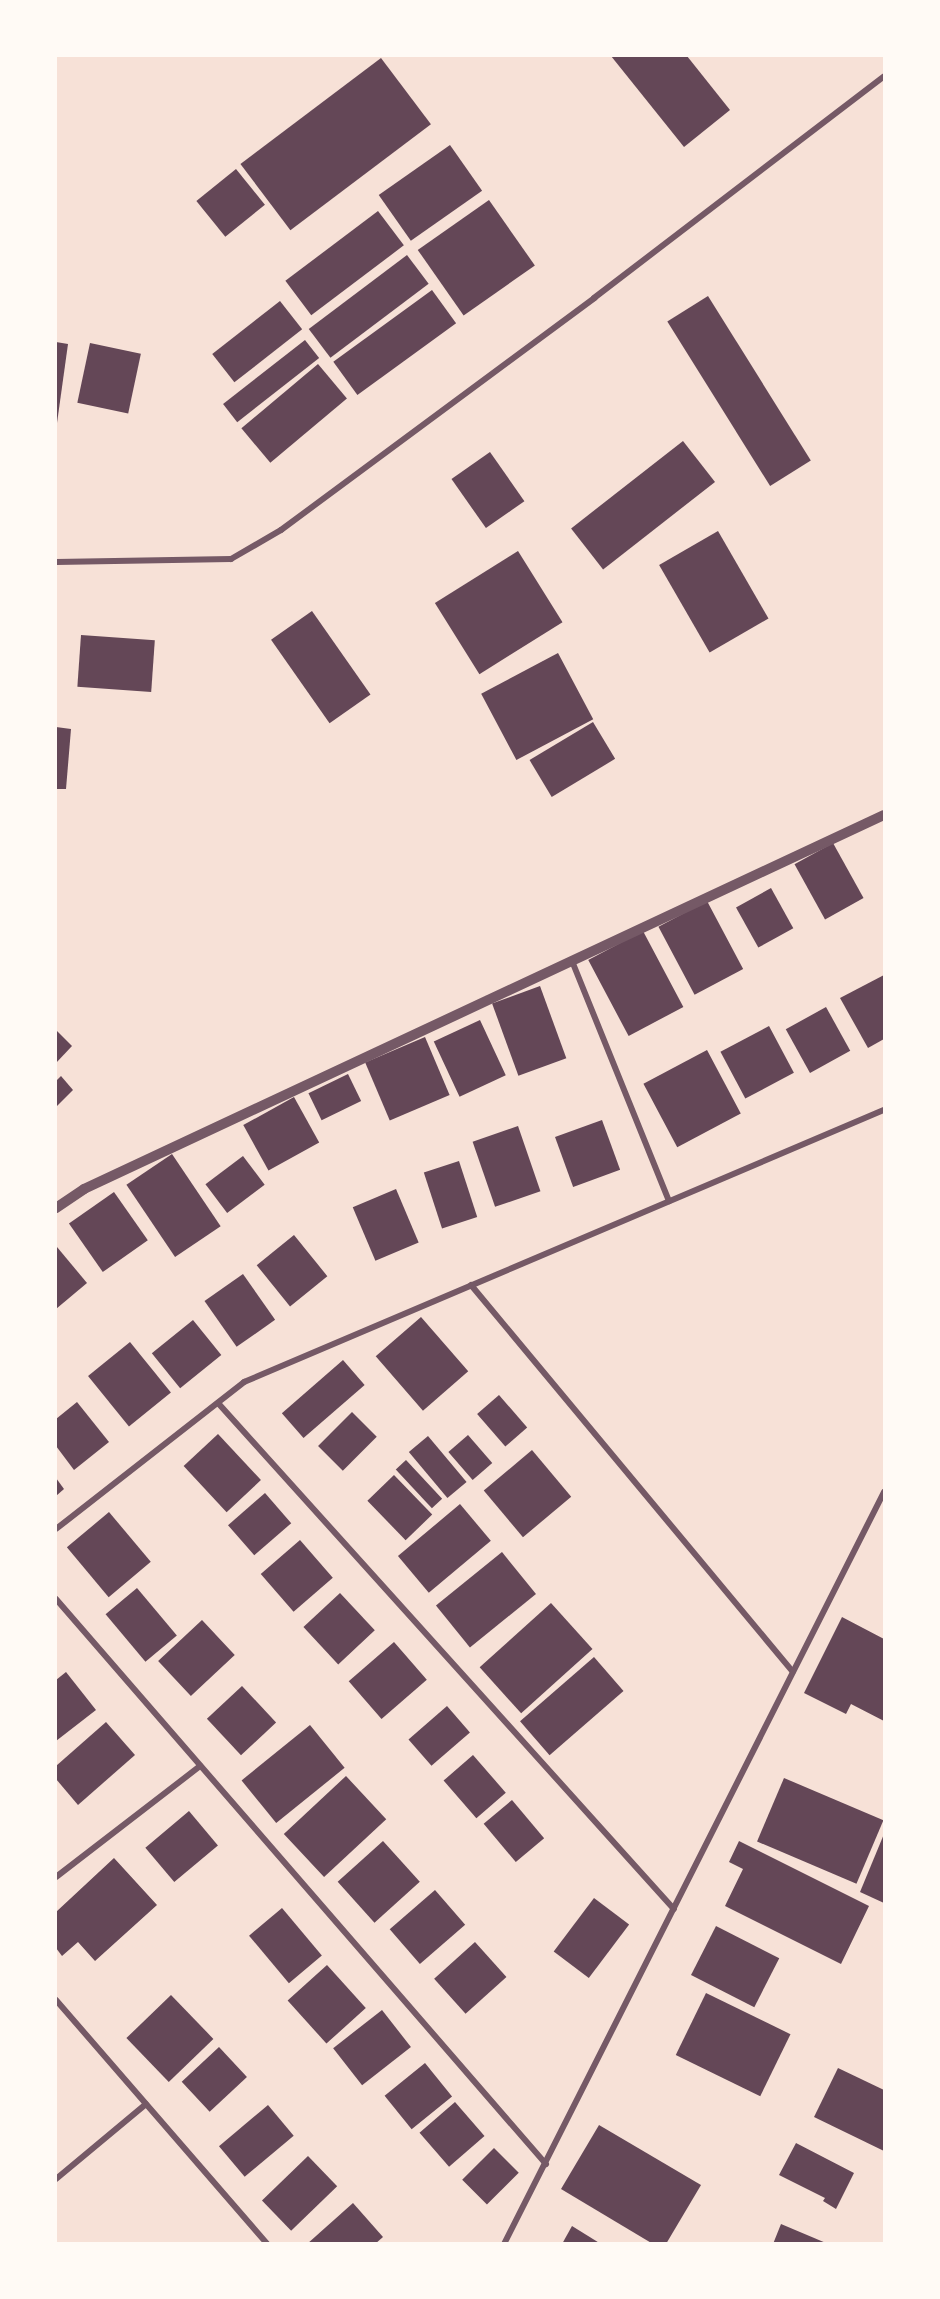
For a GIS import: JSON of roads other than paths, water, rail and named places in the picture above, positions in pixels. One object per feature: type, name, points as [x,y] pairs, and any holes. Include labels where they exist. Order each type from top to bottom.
[{"type":"street","points":[[56,562],[231,560],[281,530],[566,320],[885,76]]},
{"type":"street","points":[[56,1208],[84,1189],[885,815]]},
{"type":"street","points":[[572,961],[669,1202]]},
{"type":"street","points":[[56,1529],[244,1382],[885,1110]]},
{"type":"street","points":[[471,1285],[793,1672]]},
{"type":"street","points":[[218,1403],[674,1909]]},
{"type":"street","points":[[504,2244],[885,1492]]},
{"type":"street","points":[[56,1599],[546,2164]]},
{"type":"street","points":[[56,1876],[200,1766]]},
{"type":"street","points":[[56,2000],[267,2244]]},
{"type":"street","points":[[56,2179],[146,2104]]}]
